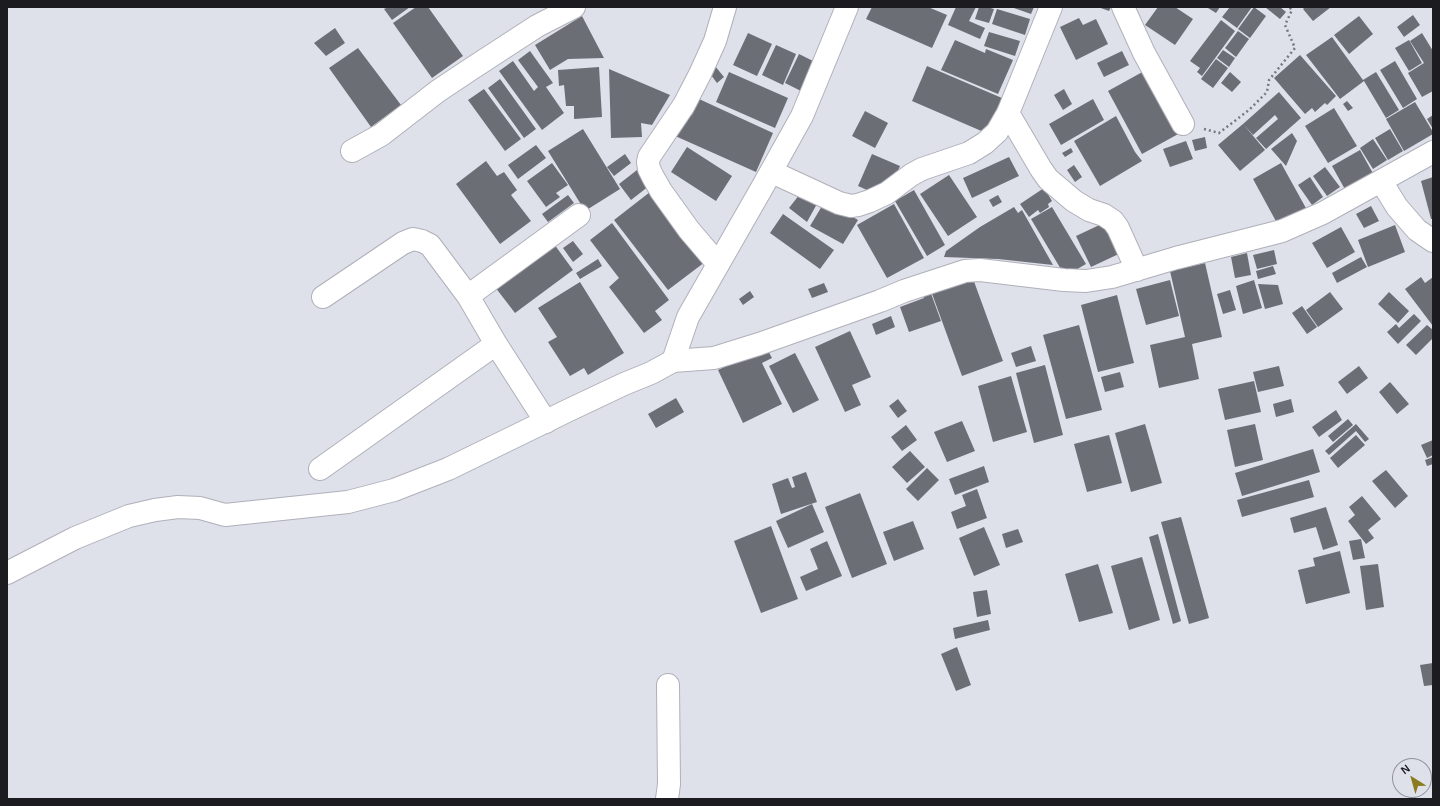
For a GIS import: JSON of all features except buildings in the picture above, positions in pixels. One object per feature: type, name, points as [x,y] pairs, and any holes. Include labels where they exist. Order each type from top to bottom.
[{"type":"street","points":[[352,151],[380,135],[438,91],[537,26],[574,7]]},
{"type":"street","points":[[718,264],[676,213],[652,177],[648,162],[649,157],[684,105],[700,74],[715,41],[726,7]]},
{"type":"street","points":[[673,361],[688,317],[772,172],[802,116],[847,7]]},
{"type":"street","points":[[772,172],[840,203],[851,206],[858,205],[887,193],[911,175],[922,169],[969,153],[980,147],[997,132],[1008,113],[1051,7]]},
{"type":"street","points":[[1123,7],[1144,53],[1183,124]]},
{"type":"street","points":[[1008,113],[1048,179],[1074,201],[1089,210],[1104,215],[1118,228],[1137,270]]},
{"type":"street","points":[[7,573],[74,538],[128,516],[155,510],[178,507],[200,508],[226,515],[348,502],[394,490],[448,470],[624,384],[651,373],[673,361],[714,358],[759,344],[904,291],[965,271],[980,270],[1064,280],[1086,281],[1112,277],[1282,231],[1323,213],[1433,152]]},
{"type":"street","points":[[1381,181],[1396,207],[1417,230],[1433,241]]},
{"type":"street","points":[[468,296],[579,215]]},
{"type":"street","points":[[323,297],[403,243],[413,239],[430,245],[468,296],[496,344],[546,422]]},
{"type":"street","points":[[320,469],[496,344]]},
{"type":"street","points":[[667,799],[669,784],[668,686]]},
{"type":"path","points":[[1183,124],[1219,134],[1249,110],[1267,92],[1269,80],[1295,48],[1285,25],[1292,10],[1289,7]]}]
